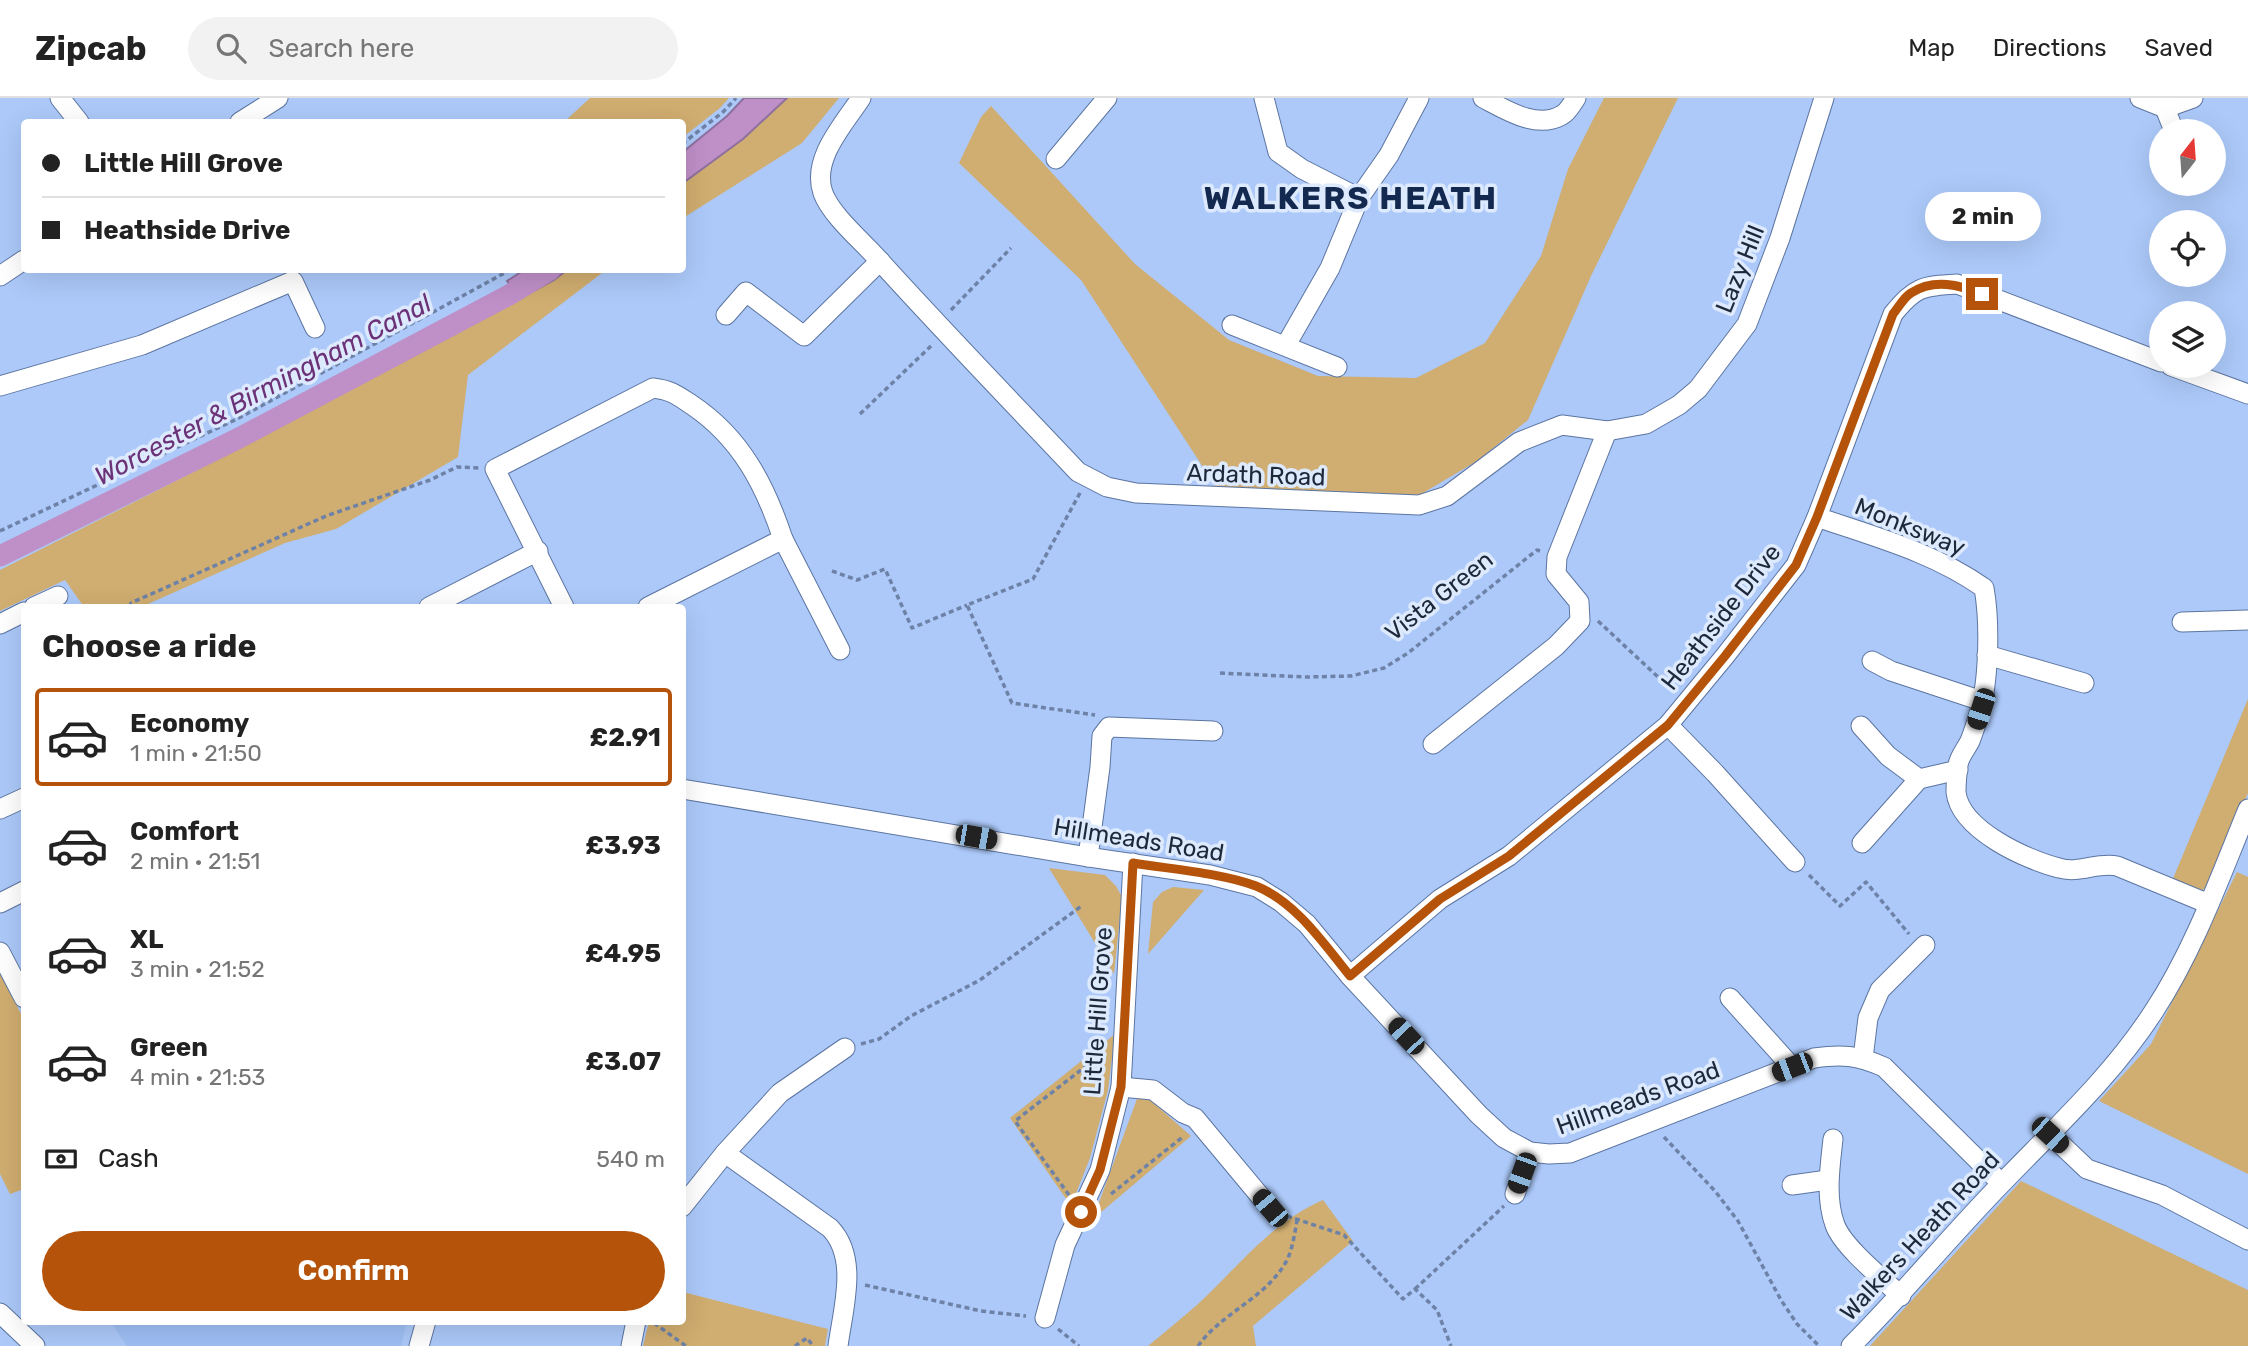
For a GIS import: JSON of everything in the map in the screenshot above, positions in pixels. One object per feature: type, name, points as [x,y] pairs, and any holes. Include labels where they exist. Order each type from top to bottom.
[{"type":"street","points":[[60,98],[77,119]]},
{"type":"street","points":[[245,119],[278,98]]},
{"type":"street","name":"Ardath Road","points":[[861,98],[831,143],[821,167],[823,193],[838,215],[941,328],[1079,472],[1107,487],[1136,493],[1419,505],[1447,496],[1519,442],[1562,425],[1607,431]]},
{"type":"street","points":[[1056,159],[1107,98]]},
{"type":"street","points":[[1264,98],[1278,152],[1302,169],[1359,198]]},
{"type":"street","points":[[1286,345],[1330,268],[1359,198],[1384,164],[1419,98]]},
{"type":"street","points":[[1483,98],[1526,119],[1550,120],[1571,106]]},
{"type":"street","name":"Lazy Hill","points":[[1607,431],[1646,424],[1679,405],[1699,389],[1747,324],[1780,238],[1824,98]]},
{"type":"street","points":[[2140,98],[2165,108],[2193,98]]},
{"type":"street","points":[[2165,108],[2169,119]]},
{"type":"street","points":[[726,315],[746,292],[804,336],[880,261]]},
{"type":"street","points":[[0,276],[21,262]]},
{"type":"street","points":[[0,386],[142,345],[293,281],[315,328]]},
{"type":"street","name":"Heathside Drive","points":[[1350,976],[1440,899],[1509,856],[1668,725],[1796,565],[1817,517],[1893,314],[1910,293],[1931,285],[1956,284],[2149,357]]},
{"type":"street","points":[[1233,325],[1337,367]]},
{"type":"street","points":[[2204,378],[2248,394]]},
{"type":"street","points":[[563,604],[495,469],[653,388],[670,390],[714,420],[748,459],[773,509],[783,539],[840,650]]},
{"type":"street","points":[[1433,744],[1556,646],[1580,621],[1579,602],[1556,575],[1558,557],[1607,431]]},
{"type":"street","name":"Monksway","points":[[1817,517],[1924,553],[1959,570],[1984,588],[1987,607],[1987,654],[1982,701],[1969,743],[1958,762],[1956,794],[1969,820],[2014,852],[2061,869],[2077,870],[2106,864],[2117,866],[2209,904]]},
{"type":"street","points":[[654,604],[783,539]]},
{"type":"street","points":[[435,604],[538,551]]},
{"type":"street","points":[[41,604],[58,596]]},
{"type":"street","points":[[0,624],[21,614]]},
{"type":"street","points":[[2182,622],[2248,620]]},
{"type":"street","points":[[1987,654],[2084,683]]},
{"type":"street","points":[[1872,661],[1891,671],[1982,701]]},
{"type":"street","points":[[1668,725],[1795,862]]},
{"type":"street","points":[[1861,726],[1888,756],[1919,779]]},
{"type":"street","points":[[1088,857],[1102,736],[1109,727],[1213,731]]},
{"type":"street","points":[[1862,843],[1919,779],[1958,770]]},
{"type":"street","name":"Hillmeads Road","points":[[686,790],[1210,875],[1256,887],[1281,902],[1307,925],[1350,976],[1479,1115],[1504,1138],[1530,1152],[1570,1153],[1814,1058],[1840,1054],[1863,1058],[1884,1067],[2001,1183]]},
{"type":"street","points":[[0,809],[21,799]]},
{"type":"street","name":"Walkers Heath Road","points":[[1851,1346],[1901,1296],[2001,1183],[2104,1078],[2155,1010],[2209,904],[2248,809]]},
{"type":"street","name":"Little Hill Grove","points":[[1045,1318],[1065,1245],[1100,1170],[1121,1087],[1133,863]]},
{"type":"street","points":[[0,903],[21,892]]},
{"type":"street","points":[[1863,1058],[1868,1018],[1880,989],[1923,947]]},
{"type":"street","points":[[0,952],[21,990]]},
{"type":"street","points":[[1730,998],[1792,1067]]},
{"type":"street","points":[[686,1203],[724,1153],[780,1093],[845,1048]]},
{"type":"street","points":[[1121,1087],[1153,1090],[1183,1113],[1195,1118],[1270,1208]]},
{"type":"street","points":[[2050,1135],[2087,1169],[2162,1195],[2248,1240]]},
{"type":"street","points":[[1833,1139],[1828,1180],[1835,1226],[1854,1252],[1901,1296]]},
{"type":"street","points":[[1515,1194],[1530,1152]]},
{"type":"street","points":[[724,1153],[838,1236],[847,1254],[838,1346]]},
{"type":"street","points":[[1792,1185],[1828,1180]]},
{"type":"street","points":[[0,1313],[35,1346]]},
{"type":"street","points":[[419,1346],[425,1325]]},
{"type":"street","points":[[631,1346],[635,1325]]},
{"type":"path","points":[[686,141],[723,112],[736,98]]},
{"type":"path","points":[[860,414],[1011,248]]},
{"type":"path","points":[[0,531],[239,418],[504,273]]},
{"type":"path","points":[[131,604],[326,516],[430,480],[457,467],[495,469]]},
{"type":"path","points":[[832,571],[857,580],[885,569],[912,628],[1033,579],[1088,477]]},
{"type":"path","name":"Vista Green","points":[[1220,673],[1351,676],[1384,668],[1408,653],[1537,550],[1558,557]]},
{"type":"path","points":[[1579,602],[1686,703]]},
{"type":"path","points":[[967,605],[1012,703],[1099,715],[1109,727]]},
{"type":"path","points":[[1795,862],[1840,906],[1866,882],[1923,947]]},
{"type":"path","points":[[845,1048],[879,1039],[911,1016],[980,981],[1083,905]]},
{"type":"path","points":[[1651,1122],[1715,1191],[1738,1222],[1797,1324],[1819,1346]]},
{"type":"path","points":[[1270,1208],[1297,1220],[1345,1235],[1404,1299],[1493,1218],[1515,1194]]},
{"type":"path","points":[[1198,1346],[1216,1325],[1254,1297],[1276,1274],[1288,1258],[1297,1220]]},
{"type":"path","points":[[846,1281],[981,1311],[1045,1318],[1079,1346]]},
{"type":"path","points":[[1415,1289],[1437,1310],[1451,1346]]},
{"type":"path","points":[[657,1325],[686,1346]]},
{"type":"path","points":[[795,1346],[807,1338],[813,1346]]},
{"type":"shaded area","points":[[590,98],[729,98],[686,135],[686,119],[567,119]]},
{"type":"shaded area","points":[[744,98],[787,98],[743,139],[686,181],[686,150],[727,116]]},
{"type":"shaded area","points":[[787,98],[839,98],[802,143],[686,216],[686,180],[743,139]]},
{"type":"shaded area","points":[[1604,98],[1678,98],[1591,276],[1528,420],[1477,461],[1418,496],[1216,487],[1081,280],[959,163],[981,117],[991,106],[1135,264],[1229,340],[1318,376],[1416,378],[1485,343],[1541,256],[1568,169]]},
{"type":"shaded area","points":[[519,273],[563,273],[521,298],[507,281]]},
{"type":"shaded area","points":[[563,273],[602,273],[468,375],[458,457],[336,529],[285,543],[148,604],[82,604],[65,580],[0,611],[0,570],[221,458]]},
{"type":"shaded area","points":[[2248,699],[2248,793],[2210,884],[2200,892],[2172,881]]},
{"type":"shaded area","points":[[1049,868],[1105,875],[1116,886],[1122,897],[1114,974]]},
{"type":"shaded area","points":[[2237,872],[2248,877],[2248,1174],[2099,1101],[2151,1044]]},
{"type":"shaded area","points":[[1173,887],[1204,890],[1148,954],[1153,902],[1162,892]]},
{"type":"shaded area","points":[[0,972],[21,1014],[21,1190],[10,1194],[0,1174]]},
{"type":"shaded area","points":[[1115,1034],[1108,1090],[1090,1158],[1071,1206],[1010,1118]]},
{"type":"shaded area","points":[[1138,1096],[1149,1099],[1191,1136],[1093,1219]]},
{"type":"shaded area","points":[[2021,1181],[2248,1290],[2248,1346],[1870,1346]]},
{"type":"shaded area","points":[[1323,1200],[1353,1241],[1253,1326],[1256,1346],[1148,1346],[1198,1304],[1271,1233]]},
{"type":"shaded area","points":[[686,1293],[828,1329],[825,1346],[643,1346],[648,1325],[686,1325]]},
{"type":"shaded area","points":[[113,1325],[406,1325],[401,1346],[127,1346]]},
{"type":"waterway","name":"Worcester & Birmingham Canal","points":[[0,556],[239,438],[509,295],[545,273]]},
{"type":"district","name":"WALKERS HEATH","points":[[1351,198]]},
{"type":"route","points":[[1081,1212],[1100,1170],[1121,1087],[1133,863],[1210,875],[1256,887],[1281,902],[1307,925],[1350,976],[1440,899],[1509,856],[1668,725],[1796,565],[1817,517],[1893,314],[1910,293],[1931,285],[1956,284],[1982,294]]}]
